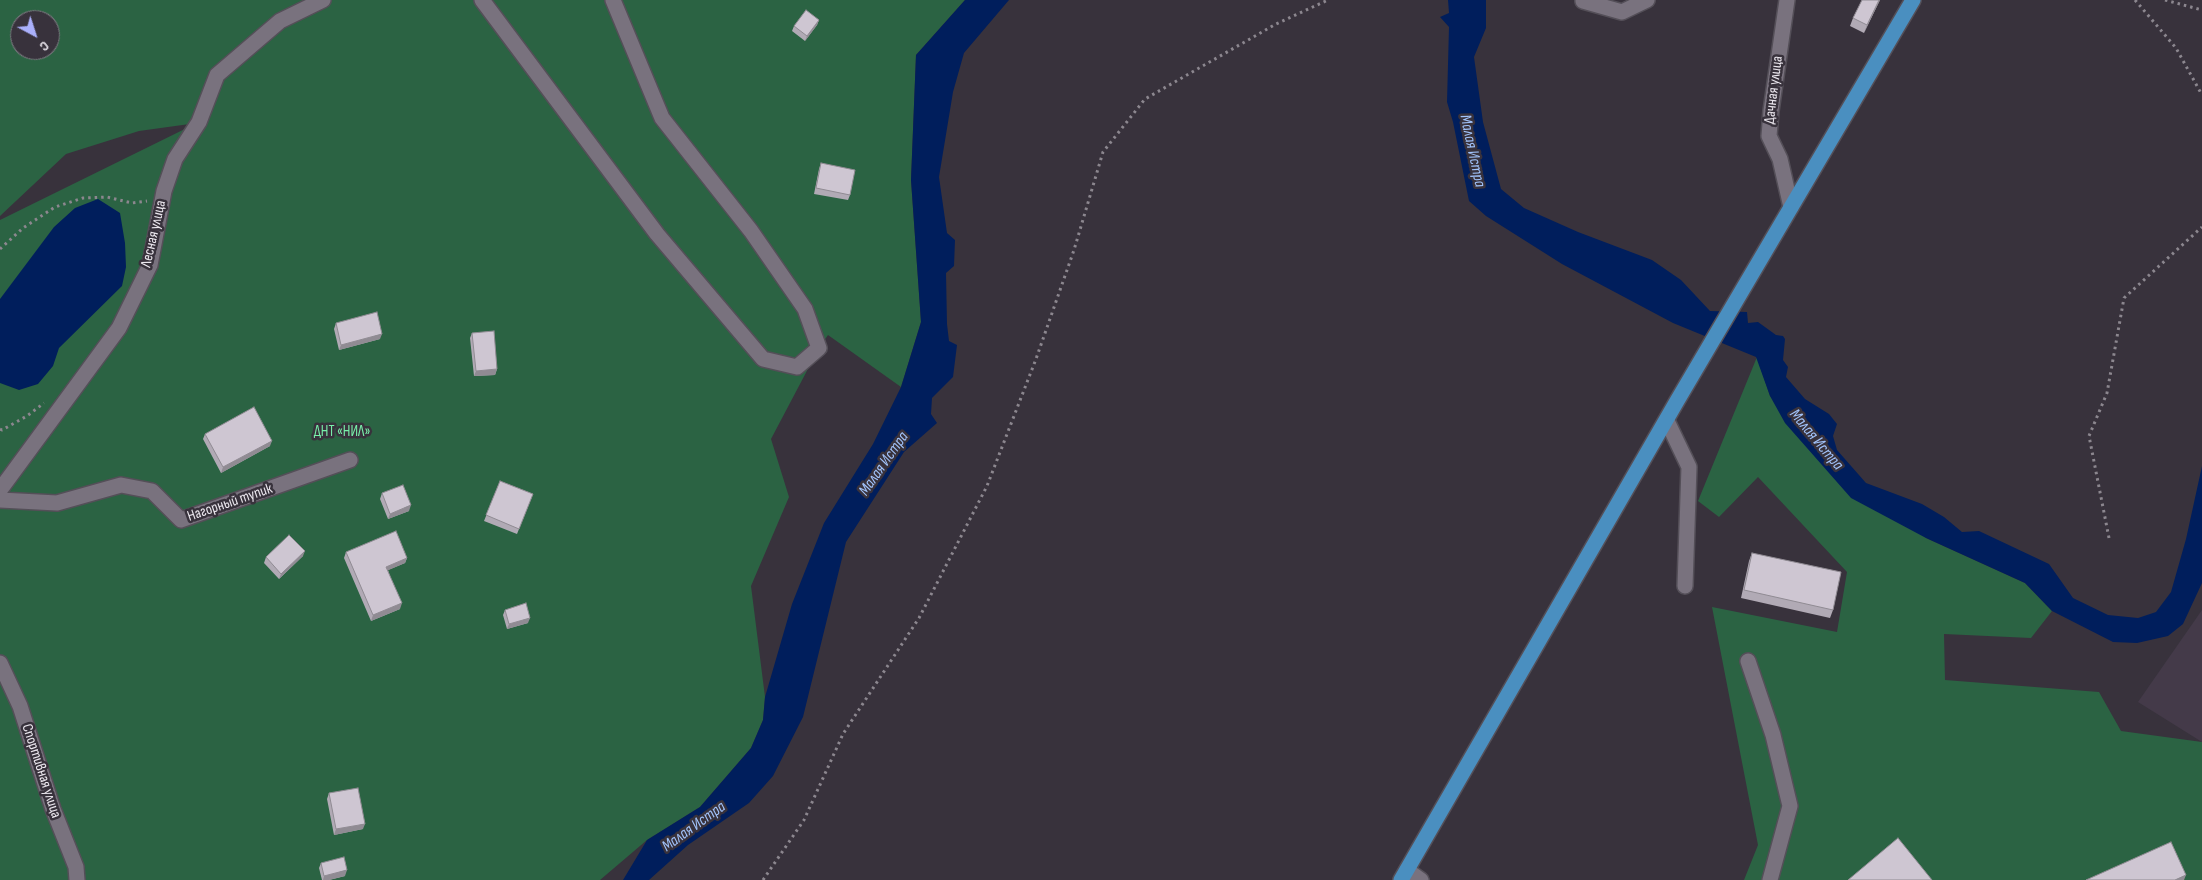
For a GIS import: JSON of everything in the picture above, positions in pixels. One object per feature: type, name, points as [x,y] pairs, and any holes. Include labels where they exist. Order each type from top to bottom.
[{"type":"main road","points":[[1404,875],[1667,421],[1676,401],[1757,268],[1913,0]]},
{"type":"street","name":"Лесная улица","points":[[0,490],[119,328],[150,265],[162,200],[175,159],[199,122],[217,75],[280,20],[323,0]]},
{"type":"street","points":[[482,0],[657,234],[763,359],[797,367],[819,348],[805,309],[751,231],[662,118],[613,0]]},
{"type":"street","points":[[1583,1],[1622,12],[1648,0]]},
{"type":"street","name":"Дачная улица","points":[[1786,0],[1769,136],[1780,159],[1791,207]]},
{"type":"street","points":[[1667,421],[1689,466],[1685,586]]},
{"type":"street","name":"Нагорный тупик","points":[[0,500],[57,503],[121,485],[152,491],[181,520],[350,460]]},
{"type":"street","points":[[1748,661],[1773,735],[1790,806],[1770,880]]},
{"type":"street","name":"Спортивная улица","points":[[0,663],[20,706],[53,809],[76,867],[77,880]]},
{"type":"street","points":[[1404,875],[1421,880]]},
{"type":"path","points":[[763,880],[804,820],[843,734],[919,618],[987,486],[1036,359],[1071,260],[1102,152],[1144,99],[1276,24],[1328,0]]},
{"type":"path","points":[[2135,0],[2176,48],[2202,96]]},
{"type":"path","points":[[2165,0],[2202,10]]},
{"type":"path","points":[[0,249],[23,228],[55,208],[83,198],[106,197],[132,203],[162,200]]},
{"type":"path","points":[[2109,538],[2089,436],[2107,393],[2124,298],[2202,227]]},
{"type":"path","points":[[0,429],[2,430],[26,416],[48,400],[63,404]]},
{"type":"shaded area","points":[[2202,610],[2202,742],[2138,702]]},
{"type":"green space","name":"ДНТ «НИЛ»","points":[[0,0],[965,0],[916,55],[911,180],[921,322],[901,387],[828,335],[819,348],[771,439],[789,497],[751,586],[765,697],[763,720],[751,748],[700,807],[647,840],[600,880],[0,880],[0,220],[197,123],[139,131],[66,154],[0,216]]},
{"type":"green space","points":[[1757,357],[1770,396],[1926,538],[2025,583],[2052,611],[2031,638],[1944,634],[1945,680],[2099,692],[2121,731],[2202,742],[2202,880],[1744,880],[1758,845],[1712,607],[1837,632],[1847,572],[1758,477],[1719,517],[1698,501]]},
{"type":"water","name":"Малая Истра","points":[[965,0],[1009,0],[964,53],[953,92],[939,177],[947,233],[955,240],[954,266],[946,273],[949,341],[957,345],[953,377],[932,398],[931,414],[937,423],[904,452],[846,542],[803,717],[773,776],[749,803],[688,845],[649,880],[623,880],[647,840],[700,807],[751,748],[763,720],[765,697],[792,604],[824,523],[873,444],[901,387],[921,322],[911,180],[916,55]]},
{"type":"water","name":"Малая Истра","points":[[1448,0],[1486,0],[1486,28],[1474,57],[1483,122],[1501,189],[1524,208],[1578,232],[1652,260],[1681,280],[1710,311],[1747,312],[1748,323],[1758,322],[1776,335],[1783,336],[1785,339],[1783,360],[1788,367],[1786,377],[1805,399],[1829,414],[1837,424],[1833,436],[1837,450],[1866,483],[1922,504],[1944,517],[1962,532],[1979,531],[2049,564],[2073,598],[2108,615],[2138,618],[2156,612],[2171,592],[2186,539],[2202,466],[2202,583],[2183,624],[2168,636],[2137,643],[2113,642],[2052,611],[2025,583],[1926,538],[1851,498],[1785,423],[1770,396],[1756,357],[1673,323],[1562,264],[1486,216],[1469,201],[1453,122],[1447,102],[1449,27],[1440,17],[1449,13]]},
{"type":"water","points":[[98,199],[120,213],[125,243],[126,267],[122,286],[59,348],[53,366],[38,384],[19,390],[0,383],[0,299],[54,227],[75,208]]},
{"type":"building","points":[[1862,0],[1879,0],[1867,25],[1853,18]]},
{"type":"building","points":[[806,10],[819,20],[807,36],[794,26]]},
{"type":"building","points":[[821,163],[855,170],[850,195],[816,188]]},
{"type":"building","points":[[377,312],[382,334],[341,345],[336,323]]},
{"type":"building","points":[[494,331],[497,369],[476,371],[472,333]]},
{"type":"building","points":[[254,407],[272,441],[223,467],[205,434]]},
{"type":"building","points":[[500,481],[533,494],[519,529],[486,515]]},
{"type":"building","points":[[403,485],[411,505],[390,514],[382,493]]},
{"type":"building","points":[[396,531],[407,558],[386,567],[402,603],[373,615],[346,552]]},
{"type":"building","points":[[289,535],[305,551],[281,574],[266,557]]},
{"type":"building","points":[[1752,553],[1841,572],[1833,610],[1744,590]]},
{"type":"building","points":[[526,603],[530,618],[509,624],[505,610]]},
{"type":"building","points":[[358,788],[365,824],[336,829],[329,793]]},
{"type":"building","points":[[1898,838],[1932,880],[1848,880]]},
{"type":"building","points":[[2171,842],[2186,875],[2175,880],[2086,880]]},
{"type":"building","points":[[344,857],[347,870],[324,876],[321,863]]}]
